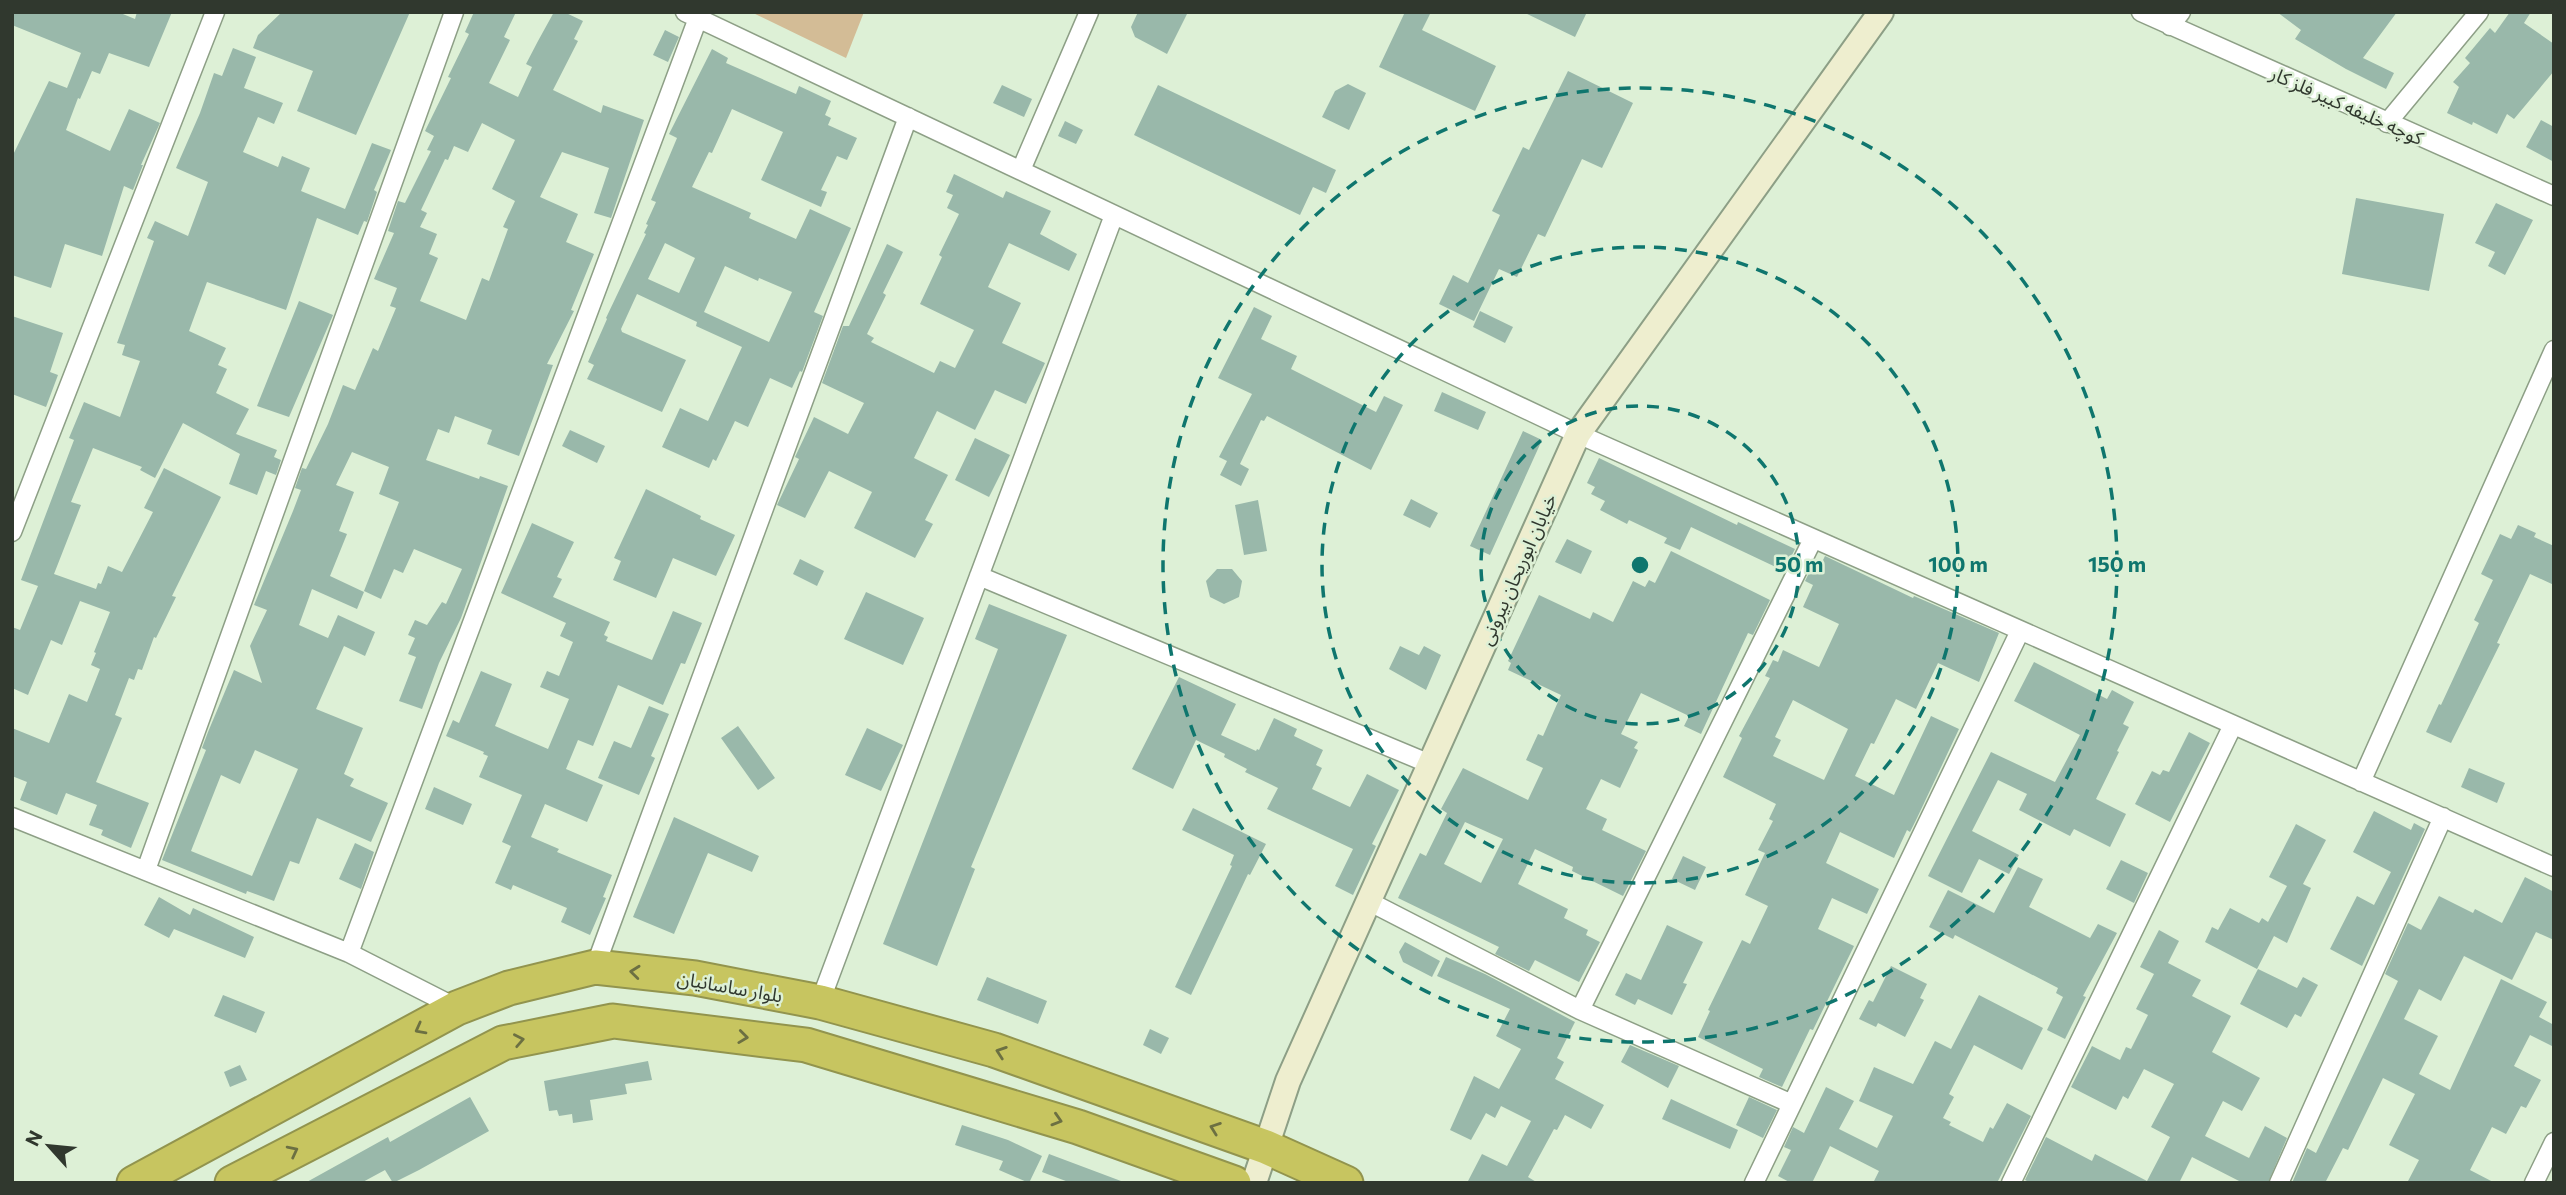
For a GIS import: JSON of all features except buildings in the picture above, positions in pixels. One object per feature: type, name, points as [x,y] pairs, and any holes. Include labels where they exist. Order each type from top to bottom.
[{"type":"highway","name":"بلوار ساسانیان","points":[[134,1183],[457,1008],[509,988],[595,967],[695,978],[820,1002],[995,1050],[1266,1147],[1346,1183]]},
{"type":"highway","points":[[232,1183],[503,1043],[613,1021],[806,1045],[1078,1126],[1234,1183]]},
{"type":"street","points":[[12,532],[215,12]]},
{"type":"street","points":[[146,870],[454,12]]},
{"type":"street","points":[[1021,170],[1089,12]]},
{"type":"street","name":"خیابان ابوریحان بیرونی","points":[[1254,1183],[1288,1080],[1578,434],[1881,12]]},
{"type":"street","name":"کوچه خلیفه کبیر فلز کار","points":[[2141,12],[2176,19],[2387,123],[2554,196]]},
{"type":"street","points":[[2387,123],[2479,12]]},
{"type":"street","points":[[349,953],[692,15],[1578,434],[2554,867]]},
{"type":"street","points":[[595,967],[908,117]]},
{"type":"street","points":[[820,1002],[1114,215]]},
{"type":"street","points":[[2361,782],[2554,350]]},
{"type":"street","points":[[1580,1010],[1813,539]]},
{"type":"street","points":[[979,576],[1430,764]]},
{"type":"street","points":[[1754,1183],[2020,631]]},
{"type":"street","points":[[2011,1183],[2233,725]]},
{"type":"street","points":[[12,817],[349,953],[457,1008]]},
{"type":"street","points":[[2278,1183],[2443,817]]},
{"type":"street","points":[[1368,901],[1580,1010],[1792,1104]]},
{"type":"street","points":[[2534,1183],[2554,1142]]},
{"type":"shaded area","points":[[751,12],[864,12],[846,58]]}]
